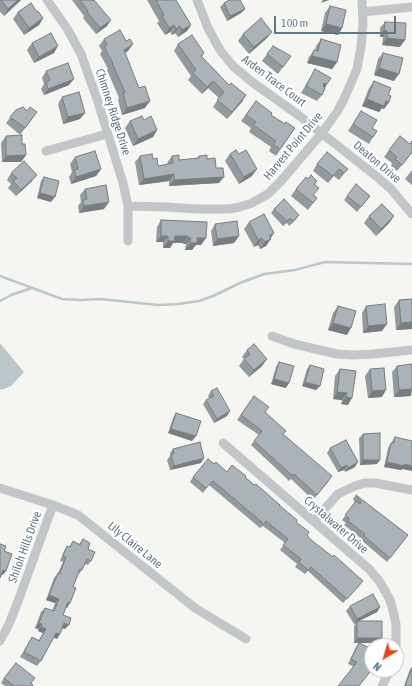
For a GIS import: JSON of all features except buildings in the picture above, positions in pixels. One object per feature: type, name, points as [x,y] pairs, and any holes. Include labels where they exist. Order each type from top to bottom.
[{"type":"street","name":"Chimney Ridge Drive","points":[[47,0],[68,30],[81,54],[97,99],[123,183],[128,206],[128,241]]},
{"type":"street","name":"Arden Trace Court","points":[[197,0],[208,28],[227,59],[252,82],[301,116],[322,133]]},
{"type":"street","name":"Harvest Point Drive","points":[[128,206],[229,209],[252,203],[268,194],[282,181],[322,133],[337,112],[352,83],[361,47],[363,12],[362,0]]},
{"type":"street","points":[[363,12],[412,7]]},
{"type":"street","name":"Deaton Drive","points":[[322,133],[391,188],[412,214]]},
{"type":"street","points":[[46,151],[107,134]]},
{"type":"street","points":[[272,336],[294,344],[337,354],[373,354],[412,350]]},
{"type":"street","name":"Crystalwater Drive","points":[[223,443],[369,569],[380,582],[390,600],[396,624],[396,638]]},
{"type":"street","points":[[314,521],[338,494],[364,483],[375,483],[412,490]]},
{"type":"street","name":"Lily Claire Lane","points":[[0,488],[53,505],[78,515],[195,608],[246,639]]},
{"type":"street","name":"Shiloh Hills Drive","points":[[0,641],[12,618],[53,505]]},
{"type":"shaded area","points":[[0,343],[24,372],[11,386],[1,390],[0,389]]},
{"type":"waterway","points":[[0,276],[62,299],[100,299],[158,305],[199,301],[264,274],[295,270],[325,262],[412,264]]},
{"type":"waterway","points":[[0,301],[11,295],[32,288]]}]
